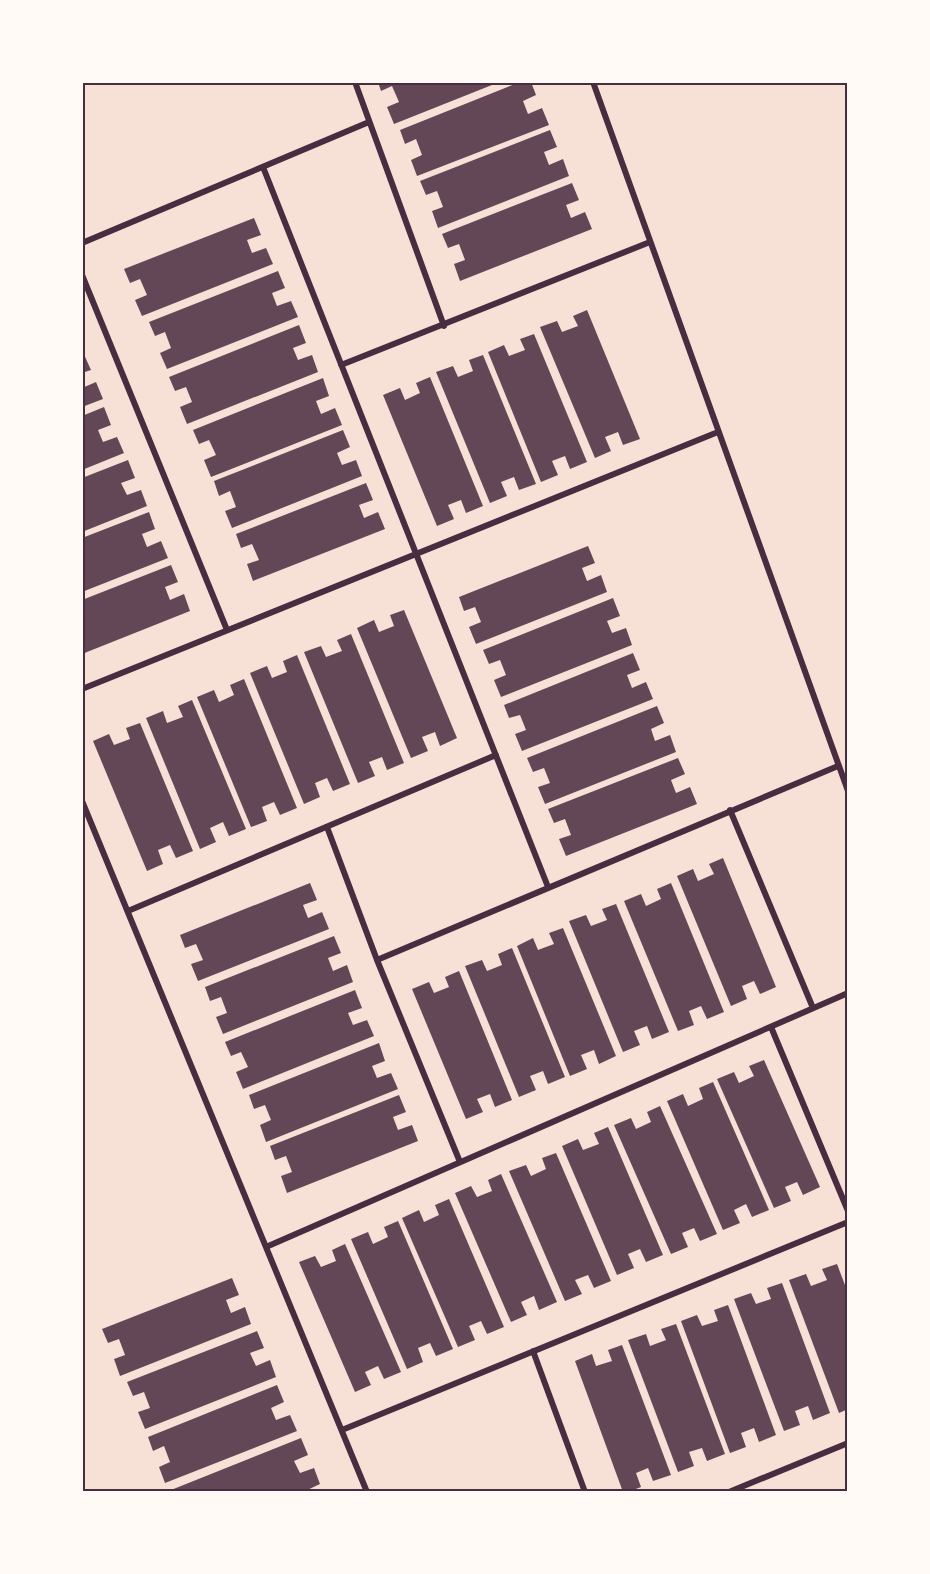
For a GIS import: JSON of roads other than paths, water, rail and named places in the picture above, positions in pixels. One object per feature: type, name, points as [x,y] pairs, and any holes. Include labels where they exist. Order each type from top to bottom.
[{"type":"street","points":[[355,82],[444,326]]},
{"type":"street","points":[[593,82],[848,791]]},
{"type":"street","points":[[82,243],[369,122]]},
{"type":"street","points":[[263,167],[548,888]]},
{"type":"street","points":[[341,365],[444,326],[650,242]]},
{"type":"street","points":[[82,275],[227,630]]},
{"type":"street","points":[[82,688],[718,432]]},
{"type":"street","points":[[128,911],[496,755]]},
{"type":"street","points":[[377,960],[838,766]]},
{"type":"street","points":[[82,801],[367,1491]]},
{"type":"street","points":[[730,810],[813,1008]]},
{"type":"street","points":[[327,827],[377,960],[460,1162]]},
{"type":"street","points":[[266,1247],[848,993]]},
{"type":"street","points":[[771,1027],[848,1210]]},
{"type":"street","points":[[342,1430],[848,1222]]},
{"type":"street","points":[[533,1351],[585,1491]]},
{"type":"street","points":[[729,1491],[848,1443]]}]
